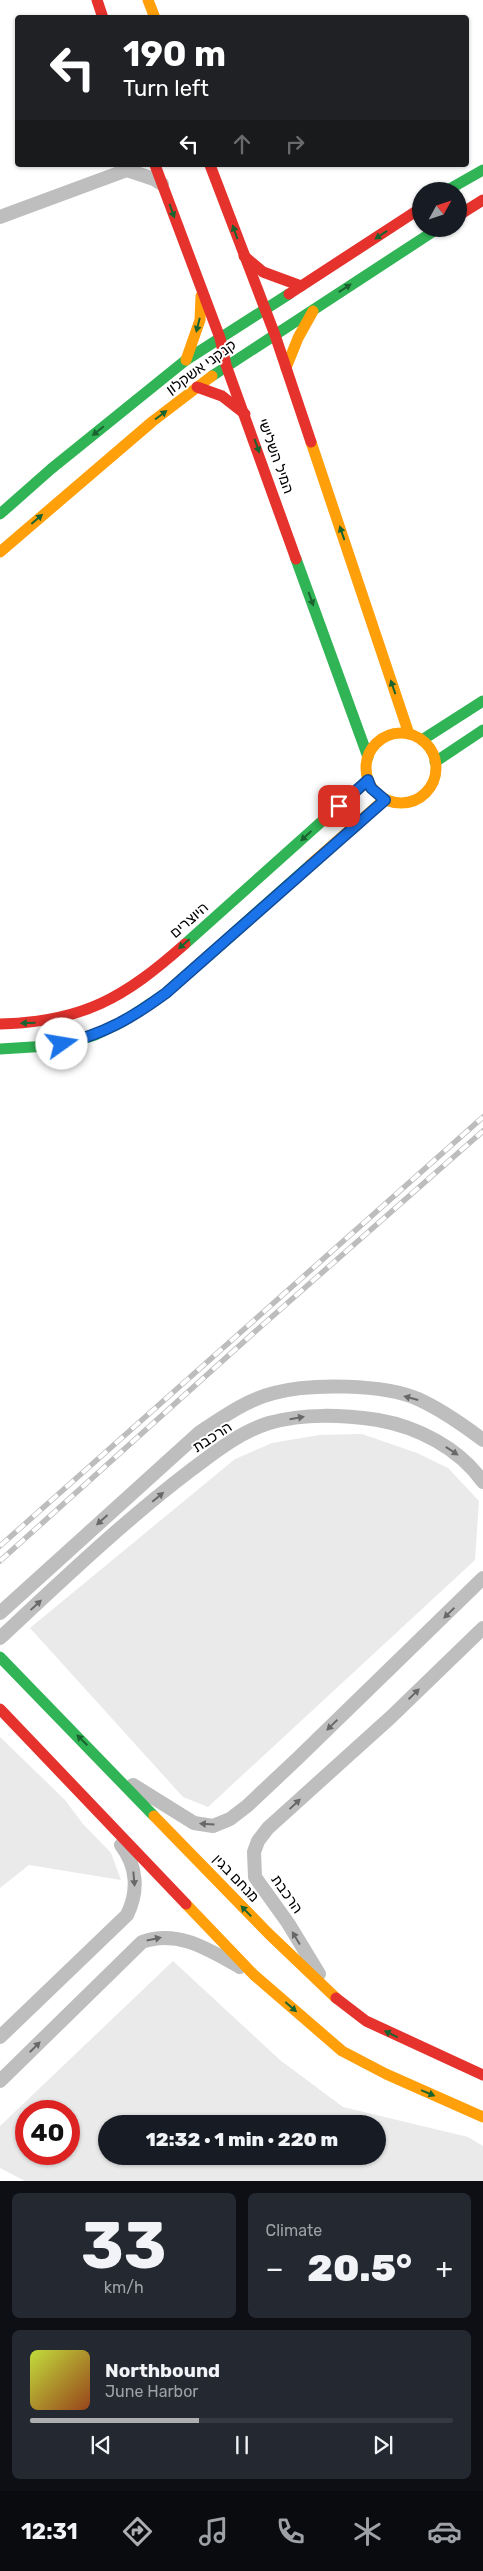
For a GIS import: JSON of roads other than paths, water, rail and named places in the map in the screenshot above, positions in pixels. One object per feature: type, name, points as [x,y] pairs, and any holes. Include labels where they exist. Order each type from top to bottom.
[{"type":"street","points":[[97,0],[102,15]]},
{"type":"street","points":[[148,0],[154,15]]},
{"type":"street","name":"המיל השלישי","points":[[156,167],[220,338],[226,365],[368,757]]},
{"type":"street","points":[[211,167],[275,335],[409,734]]},
{"type":"street","points":[[0,217],[129,168],[162,184]]},
{"type":"street","points":[[462,182],[483,170]]},
{"type":"street","points":[[468,209],[483,200]]},
{"type":"street","name":"קנקני אשקלון","points":[[0,514],[58,463],[186,360],[412,214]]},
{"type":"street","name":"קנקני אשקלון","points":[[0,552],[153,421],[226,365],[423,238]]},
{"type":"street","points":[[244,256],[258,270],[277,279],[301,286]]},
{"type":"street","points":[[186,360],[200,320],[200,289]]},
{"type":"street","points":[[286,368],[298,338],[315,307]]},
{"type":"street","points":[[197,388],[222,396],[246,416]]},
{"type":"street","points":[[422,740],[483,701]]},
{"type":"street","points":[[435,762],[483,730]]},
{"type":"street","points":[[396,733],[409,734],[422,740],[433,753],[436,768],[434,780],[426,793],[416,800],[405,804],[385,800],[371,788],[368,780],[366,764],[372,748],[380,739],[396,733]]},
{"type":"street","name":"היוצרים","points":[[0,1024],[45,1023],[83,1014],[117,998],[158,968],[368,780]]},
{"type":"street","points":[[0,1049],[48,1048],[91,1038],[130,1019],[166,993],[385,800]]},
{"type":"street","name":"הרכבת","points":[[0,1613],[200,1432],[236,1408],[274,1392],[328,1386],[376,1389],[416,1398],[448,1414],[483,1440]]},
{"type":"street","name":"הרכבת","points":[[0,1638],[104,1542],[174,1483],[227,1443],[268,1424],[303,1417],[346,1416],[397,1423],[431,1437],[463,1458],[483,1482]]},
{"type":"street","points":[[116,1775],[194,1823],[213,1826],[230,1819],[292,1764],[483,1578]]},
{"type":"street","name":"הרכבת","points":[[331,1994],[288,1924],[255,1876],[254,1852],[258,1841],[268,1828],[483,1628]]},
{"type":"street","name":"מנחם בגין","points":[[3,1660],[269,1934],[331,1994],[366,2021],[483,2076]]},
{"type":"street","points":[[0,1709],[254,1975],[342,2051],[386,2074],[483,2117]]},
{"type":"street","points":[[0,2037],[96,1947],[127,1915],[134,1901],[135,1879],[129,1856],[82,1795]]},
{"type":"street","points":[[0,2081],[142,1942],[155,1937],[187,1939],[254,1975]]},
{"type":"railway","points":[[0,1546],[483,1117]]},
{"type":"railway","points":[[0,1561],[258,1329],[483,1131]]}]
